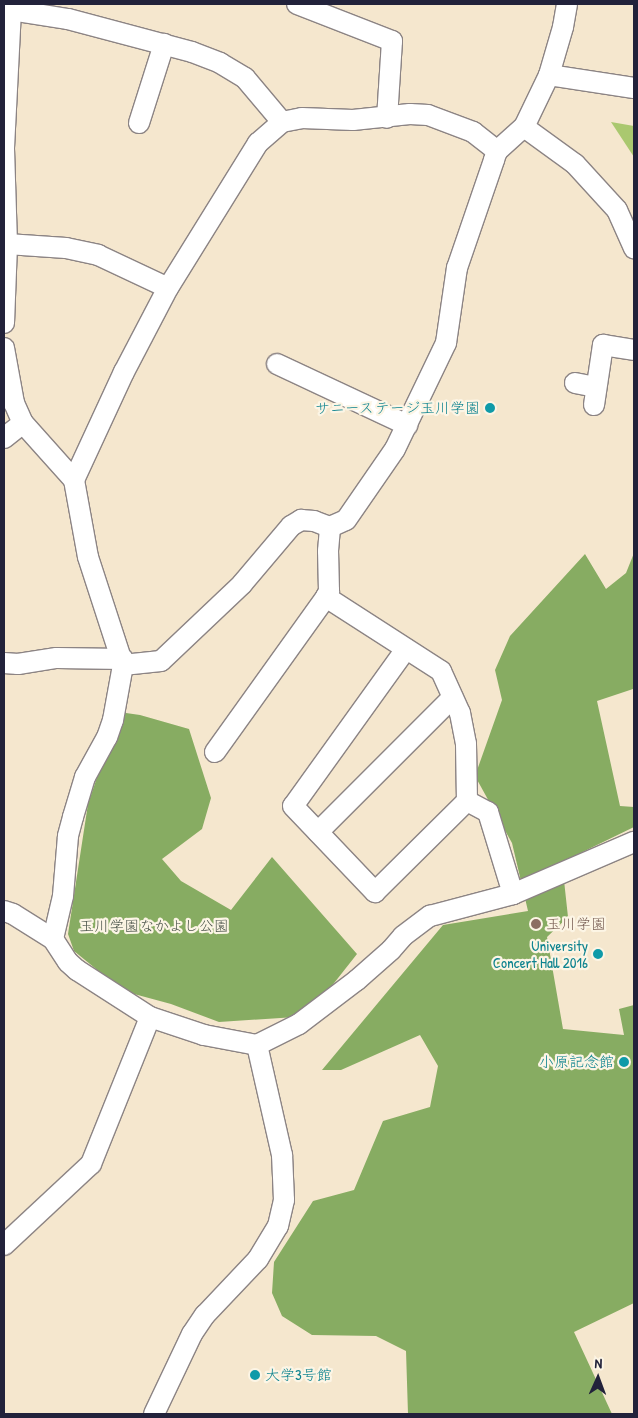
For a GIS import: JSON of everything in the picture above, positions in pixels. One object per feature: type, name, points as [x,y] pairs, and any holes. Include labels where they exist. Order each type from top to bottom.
[{"type":"street","points":[[297,4],[392,40],[387,118]]},
{"type":"street","points":[[4,663],[18,664],[57,658],[123,662],[161,661],[242,584],[291,526],[301,520],[314,521],[330,527],[346,520],[395,450],[446,343],[457,268],[497,151],[524,127],[549,75],[563,27],[566,4]]},
{"type":"street","points":[[4,323],[7,244],[4,148],[10,7],[68,19],[164,44],[220,63],[245,78],[282,122]]},
{"type":"street","points":[[139,123],[164,44]]},
{"type":"street","points":[[549,75],[634,88]]},
{"type":"street","points":[[74,480],[124,372],[168,288],[258,143],[282,122],[302,118],[353,120],[387,118],[410,114],[428,115],[473,132],[497,151]]},
{"type":"street","points":[[524,127],[575,164],[617,210],[634,248]]},
{"type":"street","points":[[7,244],[66,248],[98,255],[168,288]]},
{"type":"street","points":[[575,383],[595,396],[603,345],[634,350]]},
{"type":"street","points":[[4,348],[14,403],[23,423],[74,480],[88,557],[123,662],[110,728],[85,777],[73,816],[68,836],[63,896],[53,940]]},
{"type":"street","points":[[277,364],[407,425]]},
{"type":"street","points":[[4,438],[23,423]]},
{"type":"street","points":[[215,752],[326,597],[329,591],[328,551],[330,527]]},
{"type":"street","points":[[326,597],[441,671],[460,714],[466,744],[467,801],[375,892],[293,806],[406,649]]},
{"type":"street","points":[[318,832],[452,698]]},
{"type":"street","points":[[467,801],[488,812],[513,894]]},
{"type":"street","points":[[4,912],[13,914],[53,940],[76,970],[150,1017],[204,1035],[257,1045],[299,1024],[357,980],[391,950],[403,936],[430,916],[513,894],[634,842]]},
{"type":"street","points":[[4,1245],[91,1164],[150,1017]]},
{"type":"street","points":[[154,1414],[192,1334],[205,1315],[258,1260],[278,1226],[284,1200],[283,1162],[257,1045]]},
{"type":"green space","points":[[611,122],[634,126],[634,157]]},
{"type":"green space","name":"玉川学園","points":[[634,553],[633,689],[597,701],[620,806],[634,807],[634,827],[562,862],[568,917],[547,937],[563,1029],[624,1035],[619,1009],[634,1005],[634,1303],[574,1332],[612,1414],[408,1414],[406,1351],[376,1336],[312,1335],[282,1316],[272,1293],[274,1262],[313,1201],[354,1190],[383,1121],[430,1107],[438,1066],[420,1035],[341,1070],[322,1070],[443,925],[528,911],[512,843],[475,776],[502,700],[495,670],[510,636],[585,554],[606,589],[626,573]]},
{"type":"green space","name":"玉川学園なかよし公園","points":[[119,712],[140,715],[189,729],[211,798],[202,829],[162,859],[181,881],[231,910],[272,857],[357,954],[327,992],[305,1006],[296,1017],[219,1022],[171,1004],[123,991],[74,951],[68,934],[88,804]]},
{"type":"place","name":"サニーステージ玉川学園","points":[[490,408]]},
{"type":"place","name":"玉川学園","points":[[536,924]]},
{"type":"place","name":"University Concert Hall 2016","points":[[598,954]]},
{"type":"place","name":"小原記念館","points":[[624,1062]]},
{"type":"place","name":"大学3号館","points":[[255,1375]]}]
